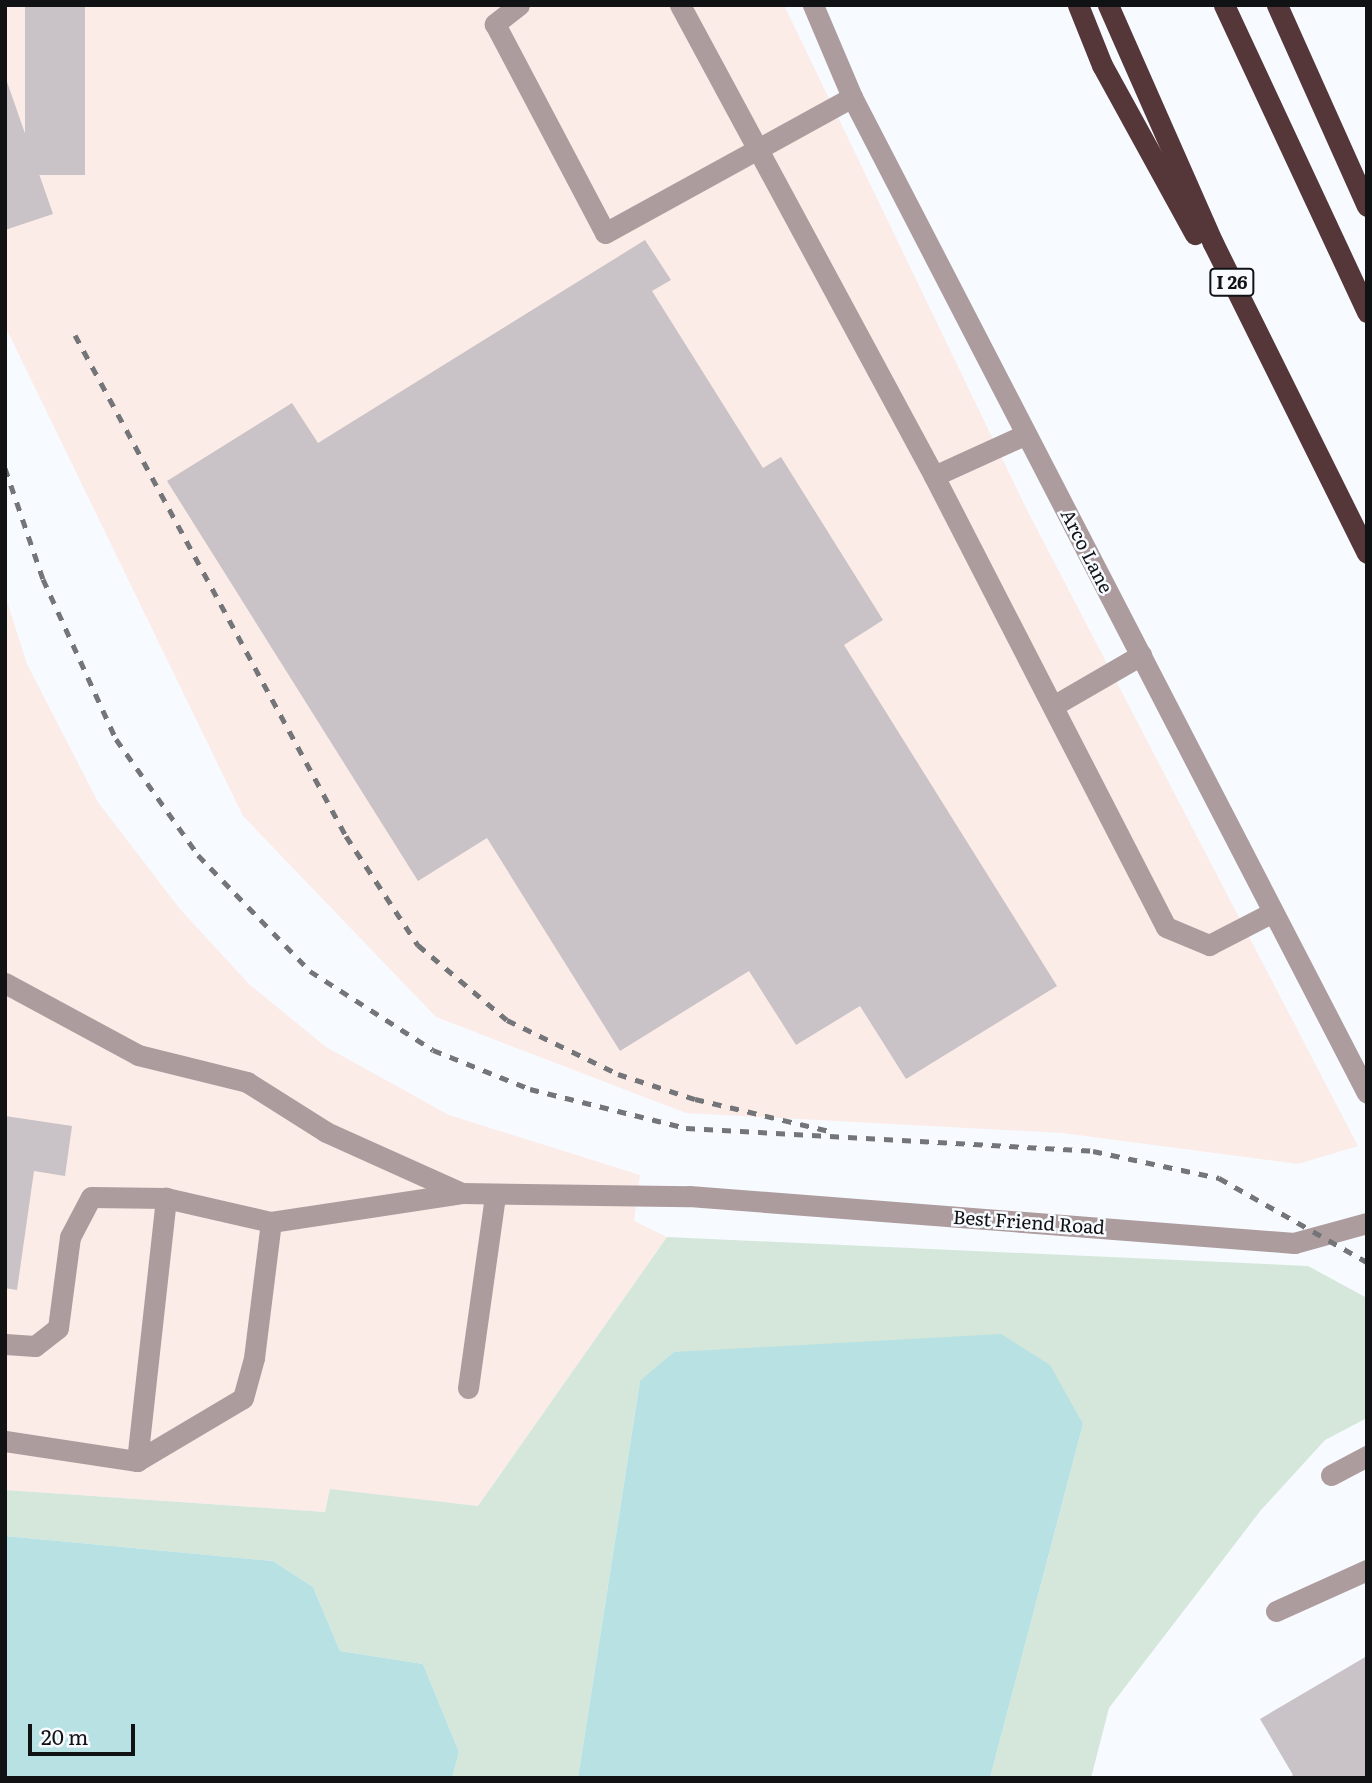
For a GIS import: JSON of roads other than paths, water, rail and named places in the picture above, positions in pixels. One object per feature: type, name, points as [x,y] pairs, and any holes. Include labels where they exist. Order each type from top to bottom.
[{"type":"highway","points":[[1078,5],[1102,65],[1322,462]]},
{"type":"highway","name":"I 26","points":[[1108,5],[1213,243],[1367,553]]},
{"type":"highway","points":[[1224,5],[1367,312]]},
{"type":"highway","points":[[1277,5],[1367,206]]},
{"type":"street","points":[[519,5],[495,24],[606,233],[852,97]]},
{"type":"street","points":[[680,5],[761,147],[1166,927],[1209,945],[1273,912]]},
{"type":"street","name":"Arco Lane","points":[[813,5],[852,97],[1367,1093]]},
{"type":"street","points":[[934,476],[1026,434]]},
{"type":"street","points":[[1052,706],[1140,655]]},
{"type":"street","points":[[5,983],[138,1055],[247,1082],[326,1132],[462,1193]]},
{"type":"street","points":[[5,1344],[35,1346],[58,1328],[71,1237],[91,1197],[166,1198],[271,1222],[462,1193]]},
{"type":"street","name":"Best Friend Road","points":[[462,1193],[495,1196],[689,1196],[1294,1242],[1367,1223]]},
{"type":"street","points":[[468,1388],[495,1196]]},
{"type":"street","points":[[137,1461],[166,1198]]},
{"type":"street","points":[[5,1441],[137,1461],[243,1398],[254,1358],[271,1222]]},
{"type":"street","points":[[1331,1475],[1367,1456]]},
{"type":"street","points":[[1276,1611],[1367,1570]]},
{"type":"water","points":[[1001,1334],[1050,1365],[1083,1424],[990,1778],[578,1778],[640,1381],[674,1352]]},
{"type":"water","points":[[5,1536],[273,1561],[313,1587],[340,1651],[423,1664],[459,1752],[452,1778],[5,1778]]},
{"type":"railway","points":[[75,335],[346,836],[418,945],[507,1020],[618,1074],[695,1099],[829,1131]]},
{"type":"railway","points":[[5,468],[43,579],[116,739],[198,855],[310,971],[433,1050],[530,1089],[686,1128],[1093,1151],[1219,1178],[1367,1262]]}]
